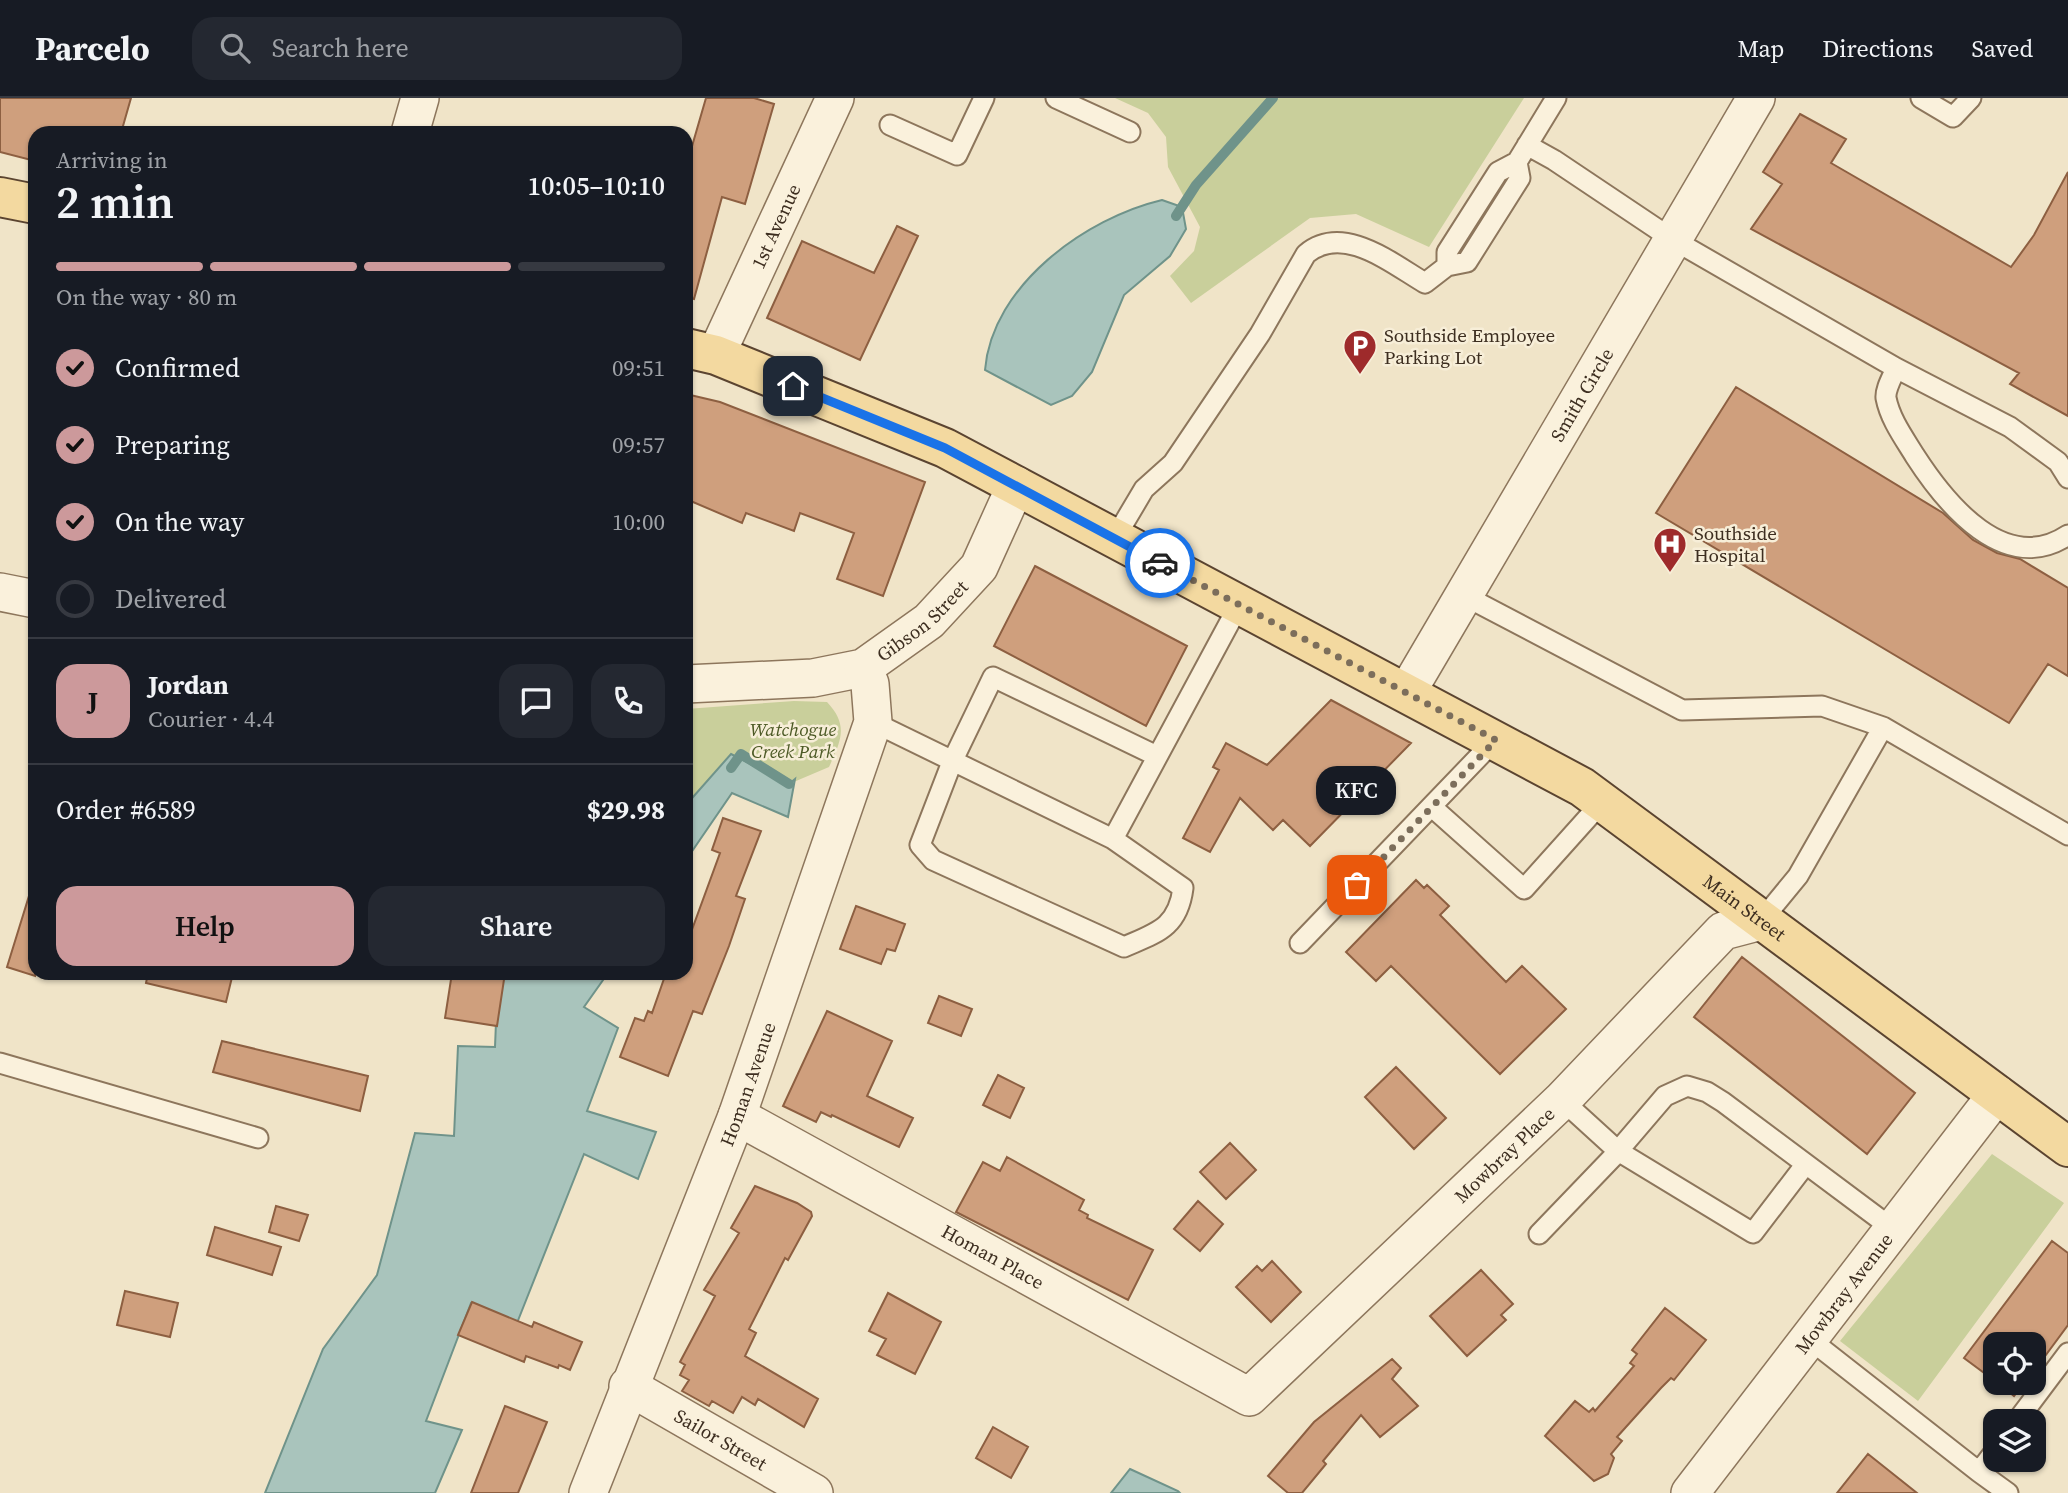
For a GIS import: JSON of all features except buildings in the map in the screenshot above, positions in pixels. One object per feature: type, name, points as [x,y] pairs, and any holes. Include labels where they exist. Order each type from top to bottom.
[{"type":"main road","points":[[0,197],[28,203]]},
{"type":"main road","name":"Main Street","points":[[701,352],[871,416],[945,448],[1582,787],[2068,1147]]},
{"type":"street","points":[[412,126],[420,98]]},
{"type":"street","name":"1st Avenue","points":[[701,352],[835,98]]},
{"type":"street","name":"Smith Circle","points":[[1407,692],[1756,98]]},
{"type":"street","name":"Gibson Street","points":[[693,684],[813,678],[863,668],[929,621],[979,567],[1016,485]]},
{"type":"street","points":[[0,592],[28,598]]},
{"type":"street","name":"Homan Avenue","points":[[588,1493],[628,1386],[737,1116],[873,722],[870,684],[863,668]]},
{"type":"street","name":"Mowbray Place","points":[[1249,1397],[1562,1100],[1723,930],[1761,921]]},
{"type":"street","name":"Mowbray Avenue","points":[[1690,1493],[1997,1094]]},
{"type":"street","name":"Homan Place","points":[[737,1116],[1249,1397]]},
{"type":"street","name":"Sailor Street","points":[[628,1386],[814,1493]]},
{"type":"lane","points":[[890,125],[957,155],[984,98]]},
{"type":"lane","points":[[1056,98],[1130,132]]},
{"type":"lane","points":[[1115,538],[1144,489],[1173,463],[1260,334],[1287,282],[1306,254],[1317,244],[1343,241],[1363,248],[1424,283],[1447,266],[1467,262],[1520,178],[1522,154],[1556,98]]},
{"type":"lane","points":[[1921,98],[1953,117],[1971,98]]},
{"type":"lane","points":[[1522,154],[1554,160],[1672,239],[1896,368],[2010,427],[2058,462],[2068,478]]},
{"type":"lane","points":[[1896,368],[1886,396],[1897,428],[1938,492],[1965,519],[2019,548],[2053,545],[2068,535]]},
{"type":"lane","points":[[1463,595],[1682,709],[1822,706],[1883,727],[2068,835]]},
{"type":"lane","points":[[1112,839],[1239,605]]},
{"type":"lane","points":[[873,722],[952,762],[1112,839],[1183,888],[1182,901],[1165,930],[1124,947],[933,860],[920,845],[952,762],[993,677],[1157,756]]},
{"type":"lane","points":[[1761,921],[1798,876],[1883,727]]},
{"type":"lane","points":[[1300,943],[1496,740]]},
{"type":"lane","points":[[1432,807],[1524,889],[1602,802]]},
{"type":"lane","points":[[0,1063],[258,1138]]},
{"type":"lane","points":[[1539,1234],[1618,1151],[1665,1096],[1687,1086],[1707,1092],[1723,1102],[1893,1229]]},
{"type":"lane","points":[[1562,1100],[1618,1151],[1753,1233],[1805,1165]]},
{"type":"lane","points":[[1808,1338],[2008,1493]]},
{"type":"lane","points":[[2026,1409],[2068,1353]]},
{"type":"lane","points":[[1979,1472],[1983,1467]]},
{"type":"green space","points":[[1115,98],[1524,98],[1429,247],[1356,214],[1310,218],[1191,303],[1170,276],[1194,251],[1200,227],[1168,167],[1166,137],[1148,113]]},
{"type":"green space","name":"Watchogue Creek Park","points":[[794,701],[827,702],[838,718],[841,733],[829,767],[789,784],[731,754],[693,797],[693,708]]},
{"type":"green space","points":[[1992,1154],[2064,1203],[1918,1401],[1840,1341]]},
{"type":"water","points":[[1162,200],[1182,207],[1186,229],[1170,256],[1124,295],[1092,372],[1072,396],[1051,405],[985,370],[991,339],[1005,310],[1024,284],[1048,260],[1074,239],[1103,222]]},
{"type":"water","points":[[731,754],[789,784],[795,779],[788,817],[732,793],[693,850],[693,797]]},
{"type":"water","points":[[498,980],[603,980],[584,1007],[618,1028],[587,1111],[656,1132],[638,1179],[584,1154],[517,1323],[471,1303],[426,1421],[462,1430],[435,1493],[265,1493],[323,1349],[377,1275],[415,1133],[454,1136],[458,1046],[495,1047]]},
{"type":"water","points":[[1130,1469],[1178,1491],[1180,1493],[1111,1493]]},
{"type":"waterway","points":[[1176,216],[1196,185],[1273,98]]},
{"type":"waterway","points":[[731,768],[741,754],[789,784]]},
{"type":"way so far","points":[[1160,563],[1496,740],[1357,885]]},
{"type":"place","name":"Southside Employee Parking Lot","points":[[1360,376]]},
{"type":"place","name":"Southside Hospital","points":[[1670,574]]},
{"type":"place","name":"KFC","points":[[1357,885]]},
{"type":"route","points":[[793,386],[945,448],[1160,563]]}]
